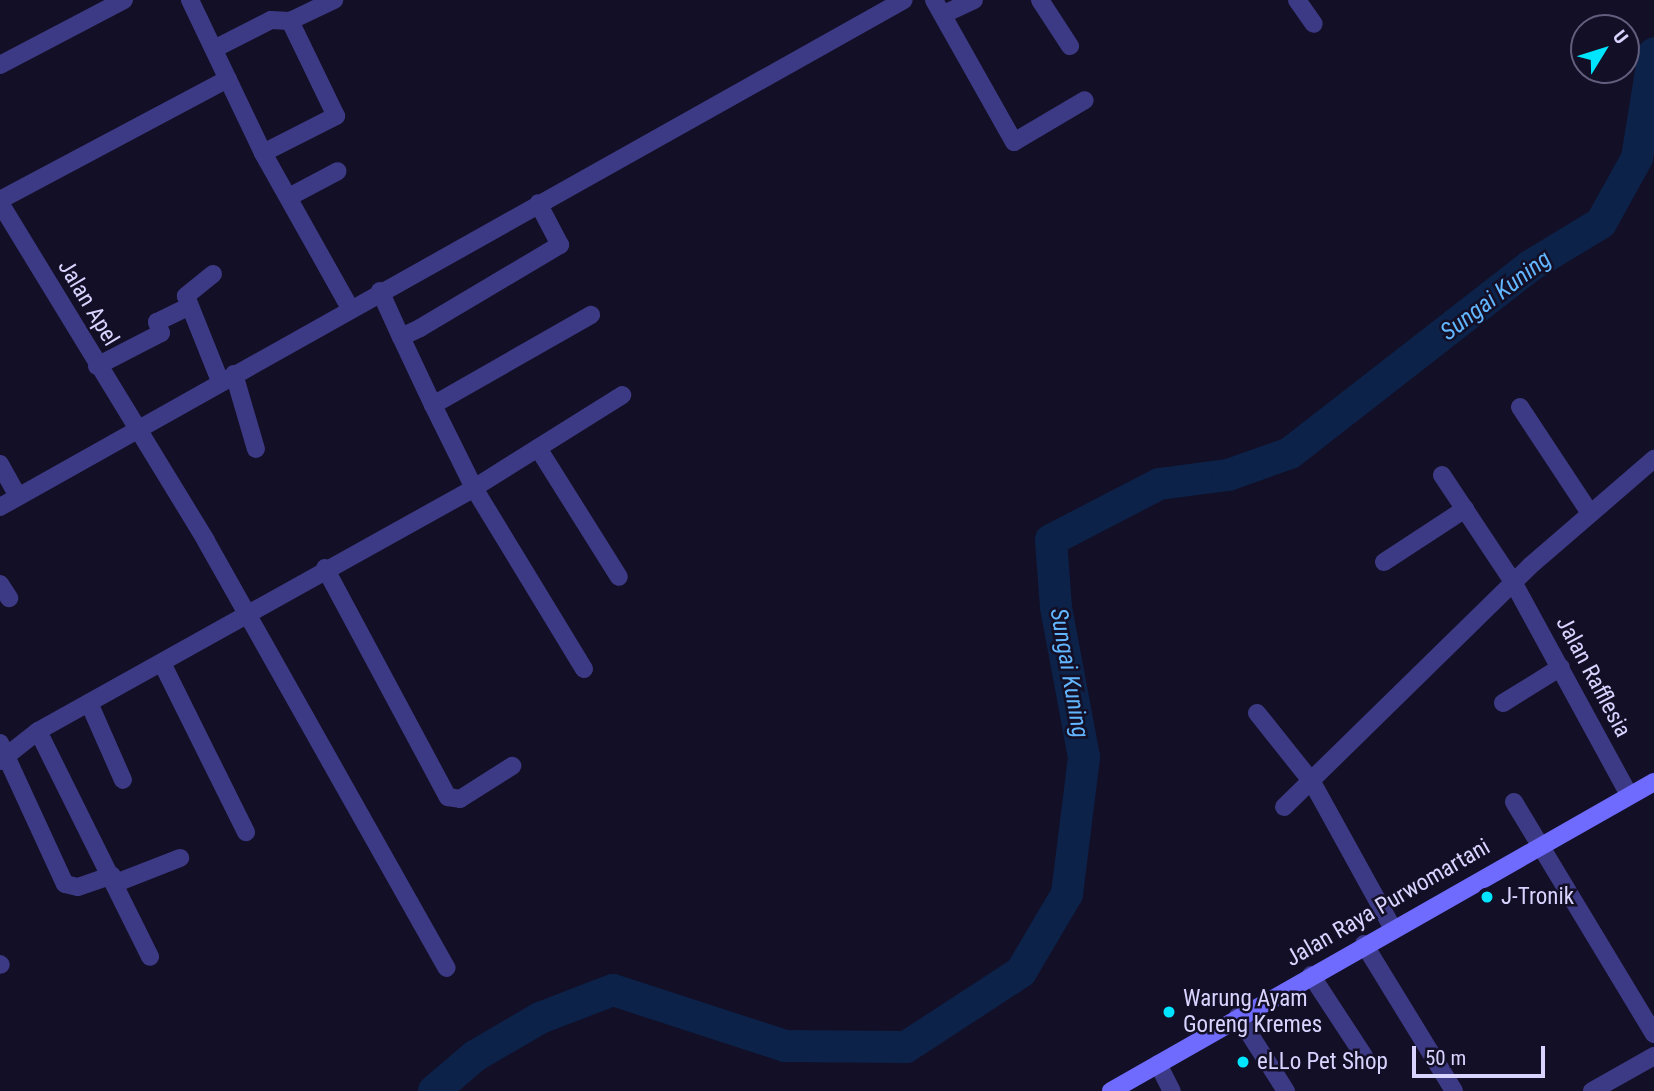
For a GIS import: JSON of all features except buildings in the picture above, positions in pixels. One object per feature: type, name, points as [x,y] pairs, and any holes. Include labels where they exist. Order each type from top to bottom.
[{"type":"street","points":[[0,65],[124,0]]},
{"type":"street","points":[[190,0],[263,153],[350,308]]},
{"type":"street","points":[[214,49],[271,20],[290,21],[334,0]]},
{"type":"street","points":[[0,507],[380,291],[904,0]]},
{"type":"street","points":[[974,0],[939,7],[1014,142],[1085,100]]},
{"type":"street","points":[[1040,0],[1070,46]]},
{"type":"street","points":[[1297,0],[1314,24]]},
{"type":"street","points":[[263,153],[335,116],[290,21]]},
{"type":"street","points":[[0,201],[228,79]]},
{"type":"street","points":[[289,197],[338,172]]},
{"type":"street","name":"Jalan Apel","points":[[0,201],[245,615],[447,968]]},
{"type":"street","points":[[401,337],[560,245],[538,203]]},
{"type":"street","points":[[213,274],[186,296],[188,307],[227,377],[256,449]]},
{"type":"street","points":[[380,291],[474,488],[584,669]]},
{"type":"street","points":[[97,366],[161,333],[157,322],[188,307]]},
{"type":"street","points":[[433,405],[592,315]]},
{"type":"street","points":[[180,858],[114,879],[78,887],[65,884],[3,753],[325,568],[474,488],[622,396]]},
{"type":"street","points":[[1520,407],[1590,513]]},
{"type":"street","points":[[538,448],[620,577]]},
{"type":"street","points":[[1284,807],[1513,582],[1654,458]]},
{"type":"street","points":[[0,464],[18,496]]},
{"type":"street","name":"Jalan Rafflesia","points":[[1442,475],[1513,582],[1629,795]]},
{"type":"street","points":[[1384,562],[1465,509]]},
{"type":"street","points":[[325,568],[448,797],[458,800],[512,766]]},
{"type":"street","points":[[162,663],[246,832]]},
{"type":"street","points":[[1503,704],[1561,667]]},
{"type":"street","points":[[89,703],[123,780]]},
{"type":"street","points":[[1257,713],[1312,782],[1392,927]]},
{"type":"street","points":[[38,731],[114,879],[150,957]]},
{"type":"street","name":"Jalan Raya Purwomartani","points":[[1111,1091],[1392,927],[1654,782]]},
{"type":"street","points":[[1514,802],[1654,1034]]},
{"type":"street","points":[[1364,944],[1454,1091]]},
{"type":"street","points":[[1311,975],[1364,1056]]},
{"type":"street","points":[[1238,1016],[1286,1091]]},
{"type":"street","points":[[1592,1091],[1654,1056]]},
{"type":"street","points":[[1158,1064],[1172,1091]]},
{"type":"waterway","name":"Sungai Kuning","points":[[434,1091],[475,1056],[540,1018],[613,990],[785,1046],[906,1047],[1021,972],[1067,894],[1084,757],[1056,607],[1051,540],[1159,484],[1228,475],[1290,453],[1530,266],[1601,223],[1637,158],[1654,53]]},
{"type":"place","name":"J-Tronik","points":[[1487,897]]},
{"type":"place","name":"Warung Ayam Goreng Kremes","points":[[1169,1012]]},
{"type":"place","name":"eLLo Pet Shop","points":[[1243,1062]]}]
